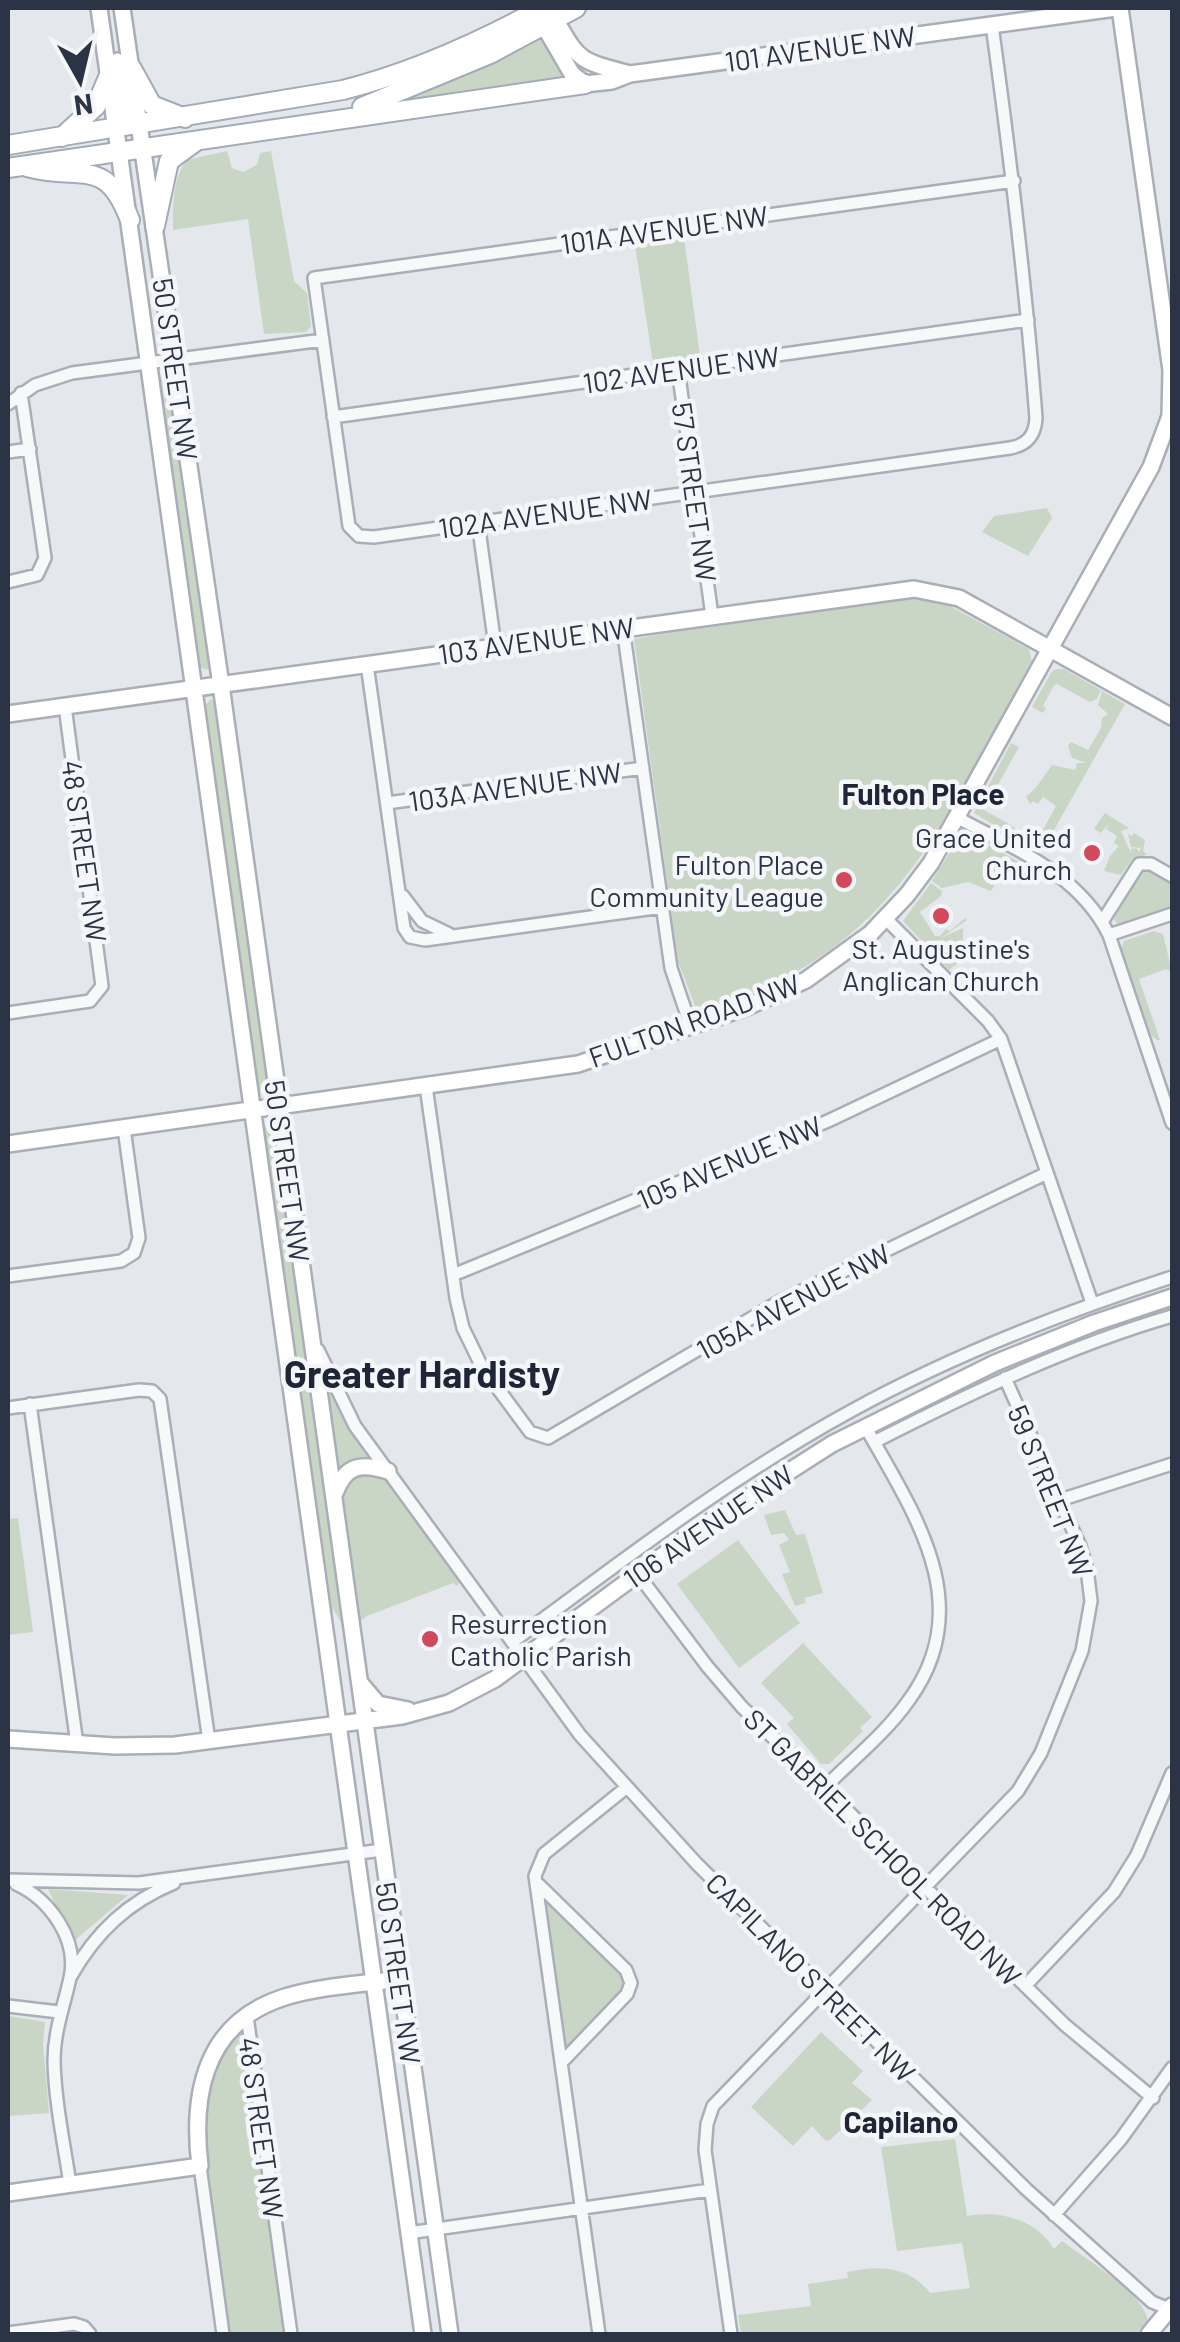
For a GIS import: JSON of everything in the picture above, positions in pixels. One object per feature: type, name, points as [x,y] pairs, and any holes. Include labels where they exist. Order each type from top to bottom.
[{"type":"main road","name":"50 STREET NW","points":[[100,8],[109,76],[129,127],[143,146],[156,226],[450,2334]]},
{"type":"main road","points":[[100,8],[111,32],[129,127]]},
{"type":"main road","name":"50 STREET NW","points":[[122,8],[131,67],[129,127],[120,150],[422,2334]]},
{"type":"main road","points":[[8,145],[304,98],[410,70],[545,14],[576,8]]},
{"type":"main road","name":"101 AVENUE NW","points":[[585,84],[630,74],[992,24],[1035,13],[1118,8]]},
{"type":"main road","name":"FULTON ROAD NW","points":[[8,1144],[589,1061],[759,1002],[806,980],[842,956],[885,918],[920,879],[958,818],[1164,438],[1172,388],[1168,310],[1118,8]]},
{"type":"main road","points":[[545,14],[574,52],[590,65],[630,74]]},
{"type":"main road","points":[[545,14],[572,74],[585,84]]},
{"type":"main road","points":[[329,120],[458,69],[545,14]]},
{"type":"main road","points":[[131,67],[152,105],[186,118]]},
{"type":"main road","points":[[62,137],[96,106],[109,76]]},
{"type":"main road","points":[[15,166],[202,138],[257,138],[329,120],[585,84]]},
{"type":"main road","points":[[156,226],[169,161],[178,151],[202,138]]},
{"type":"main road","points":[[15,166],[105,180],[120,194],[130,220]]},
{"type":"main road","name":"103 AVENUE NW","points":[[8,714],[904,590],[930,590],[959,598],[1051,649]]},
{"type":"main road","points":[[1051,649],[1172,717]]},
{"type":"main road","name":"106 AVENUE NW","points":[[8,1739],[144,1747],[421,1712],[479,1688],[761,1487],[866,1426],[995,1362],[1172,1297]]},
{"type":"main road","points":[[334,1497],[339,1482],[354,1467],[367,1465],[388,1471]]},
{"type":"main road","points":[[357,1676],[378,1704],[421,1712]]},
{"type":"main road","points":[[246,2016],[290,1995],[400,1979]]},
{"type":"main road","name":"48 STREET NW","points":[[200,2166],[196,2117],[202,2081],[219,2046],[246,2016]]},
{"type":"main road","points":[[8,2193],[200,2166]]},
{"type":"main road","points":[[1149,2334],[1172,2309]]},
{"type":"street","points":[[992,24],[1028,320]]},
{"type":"street","name":"101A AVENUE NW","points":[[323,340],[314,278],[1014,181]]},
{"type":"street","name":"102 AVENUE NW","points":[[334,417],[1028,320]]},
{"type":"street","name":"102A AVENUE NW","points":[[334,417],[348,521],[355,533],[374,537],[1010,448],[1030,439],[1036,418],[1028,320]]},
{"type":"street","points":[[8,404],[58,376],[323,340],[334,417]]},
{"type":"street","name":"57 STREET NW","points":[[678,369],[712,616]]},
{"type":"street","points":[[8,582],[31,578],[40,572],[44,558],[22,394]]},
{"type":"street","points":[[8,452],[30,449]]},
{"type":"street","points":[[478,522],[495,646]]},
{"type":"street","points":[[623,628],[671,968],[691,1026]]},
{"type":"street","points":[[367,664],[404,928],[410,937],[425,940],[662,907]]},
{"type":"street","name":"48 STREET NW","points":[[8,1013],[86,1002],[98,994],[102,976],[64,706]]},
{"type":"street","name":"103A AVENUE NW","points":[[387,803],[643,768]]},
{"type":"street","points":[[958,818],[1054,870],[1080,893],[1102,922],[1172,1123]]},
{"type":"street","points":[[1102,922],[1139,864],[1151,864],[1172,876]]},
{"type":"street","points":[[398,885],[406,903],[422,920],[437,930],[458,936]]},
{"type":"street","points":[[1109,936],[1172,914]]},
{"type":"street","points":[[885,918],[988,1021],[1001,1039],[1092,1303]]},
{"type":"street","name":"105 AVENUE NW","points":[[453,1275],[828,1121],[1001,1039]]},
{"type":"street","points":[[426,1086],[453,1275]]},
{"type":"street","points":[[8,1276],[120,1260],[134,1253],[139,1238],[124,1128]]},
{"type":"street","name":"105A AVENUE NW","points":[[453,1275],[460,1318],[476,1358],[530,1432],[544,1438],[568,1428],[778,1303],[1048,1173]]},
{"type":"street","name":"106 AVENUE NW","points":[[512,1642],[692,1510],[822,1427],[958,1357],[1092,1303],[1172,1276]]},
{"type":"street","points":[[874,1442],[1005,1378],[1172,1316]]},
{"type":"street","name":"CAPILANO STREET NW","points":[[311,1332],[339,1398],[580,1735],[696,1864],[1054,2215],[1152,2302],[1172,2309]]},
{"type":"street","name":"59 STREET NW","points":[[710,2190],[704,2150],[709,2115],[720,2097],[1018,1792],[1041,1752],[1082,1651],[1091,1614],[1084,1556],[1005,1378]]},
{"type":"street","points":[[8,1408],[138,1390],[156,1394],[162,1404],[208,1740]]},
{"type":"street","points":[[30,1404],[77,1744]]},
{"type":"street","points":[[824,1788],[911,1698],[930,1660],[938,1631],[940,1591],[932,1553],[866,1426]]},
{"type":"street","points":[[1060,1500],[1172,1464]]},
{"type":"street","name":"ST GABRIEL SCHOOL ROAD NW","points":[[637,1572],[727,1691],[1025,1986],[1095,2052],[1153,2098]]},
{"type":"street","points":[[1025,1986],[1114,1892],[1137,1854],[1172,1773]]},
{"type":"street","points":[[599,2334],[536,1882],[537,1865],[544,1854],[627,1787]]},
{"type":"street","points":[[8,1880],[110,1884],[188,1878],[382,1850]]},
{"type":"street","points":[[70,2184],[55,2074],[59,2012],[70,1978],[94,1941],[122,1913],[146,1896],[188,1878]]},
{"type":"street","points":[[8,1880],[34,1894],[55,1916],[70,1952],[70,1978]]},
{"type":"street","points":[[536,1882],[626,1970],[631,1983],[627,1994],[562,2062]]},
{"type":"street","points":[[8,2006],[59,2012]]},
{"type":"street","name":"48 STREET NW","points":[[246,2016],[291,2334]]},
{"type":"street","points":[[1054,2215],[1153,2098],[1172,2068]]},
{"type":"street","name":"48 STREET NW","points":[[200,2166],[222,2334]]},
{"type":"street","points":[[408,2232],[710,2190],[731,2334]]},
{"type":"street","points":[[8,2332],[68,2324],[87,2331]]},
{"type":"green space","points":[[543,38],[567,79],[400,104],[477,69]]},
{"type":"green space","points":[[227,151],[232,168],[243,172],[257,165],[260,153],[271,151],[294,281],[307,293],[311,326],[306,332],[264,334],[248,219],[173,230],[173,202],[182,167],[187,160]]},
{"type":"green space","points":[[684,238],[700,356],[653,363],[635,245]]},
{"type":"green space","points":[[162,373],[169,373],[212,663],[207,670],[198,666],[158,380]]},
{"type":"green space","points":[[1047,508],[1052,518],[1028,556],[982,532],[994,516]]},
{"type":"green space","points":[[913,599],[946,604],[1029,649],[1032,661],[953,806],[893,892],[856,930],[812,962],[738,1000],[697,1011],[678,961],[634,639]]},
{"type":"green space","points":[[1064,669],[1101,690],[1097,699],[1090,702],[1057,684],[1043,706],[1043,713],[1032,707],[1052,671]]},
{"type":"green space","points":[[1102,691],[1125,704],[1041,853],[1020,842],[1025,835],[1038,839],[1056,806],[1043,797],[1038,804],[1030,804],[1026,796],[1052,765],[1075,770],[1077,763],[1087,763],[1072,758],[1068,746],[1071,742],[1088,750],[1101,728],[1102,718],[1108,714],[1098,705]]},
{"type":"green space","points":[[211,699],[218,705],[270,1089],[263,1093],[256,1088],[204,706]]},
{"type":"green space","points":[[1011,743],[1019,747],[984,810],[1014,827],[1019,840],[974,813]]},
{"type":"green space","points":[[1105,813],[1129,828],[1121,831],[1131,853],[1131,849],[1139,852],[1141,848],[1131,847],[1128,834],[1145,840],[1143,851],[1147,855],[1133,858],[1121,875],[1104,871],[1119,846],[1114,843],[1117,836],[1106,829],[1109,823],[1101,833],[1094,829]]},
{"type":"green space","points":[[967,833],[1034,870],[1020,872],[1005,867],[991,891],[968,882],[942,888],[932,881],[960,836]]},
{"type":"green space","points":[[1144,869],[1172,884],[1172,907],[1117,924],[1114,919]]},
{"type":"green space","points":[[931,883],[942,891],[941,896],[920,912],[935,936],[967,920],[941,938],[963,928],[963,959],[949,970],[903,921]]},
{"type":"green space","points":[[1154,931],[1163,934],[1172,972],[1166,969],[1139,979],[1160,1040],[1151,1035],[1121,948],[1124,941]]},
{"type":"green space","points":[[267,1123],[276,1127],[343,1626],[332,1607],[262,1129]]},
{"type":"green space","points":[[325,1378],[372,1458],[356,1458],[338,1468]]},
{"type":"green space","points":[[356,1472],[379,1473],[386,1480],[459,1581],[458,1586],[453,1583],[358,1623],[342,1495],[346,1481]]},
{"type":"green space","points":[[785,1510],[796,1535],[805,1534],[823,1593],[804,1598],[806,1603],[795,1606],[782,1574],[790,1572],[779,1545],[789,1540],[784,1533],[771,1535],[764,1515]]},
{"type":"green space","points":[[18,1518],[33,1632],[8,1635],[8,1519]]},
{"type":"green space","points":[[738,1540],[800,1623],[739,1668],[677,1584]]},
{"type":"green space","points":[[803,1643],[872,1717],[829,1764],[821,1764],[787,1724],[794,1718],[761,1683]]},
{"type":"green space","points":[[536,1882],[631,1983],[562,2062]]},
{"type":"green space","points":[[48,1889],[128,1895],[73,1942]]},
{"type":"green space","points":[[8,2016],[45,2022],[49,2113],[8,2116]]},
{"type":"green space","points":[[247,2016],[291,2334],[223,2334],[197,2137],[202,2081]]},
{"type":"green space","points":[[821,2032],[863,2071],[852,2083],[872,2100],[830,2140],[826,2141],[812,2126],[793,2146],[751,2107]]},
{"type":"green space","points":[[955,2139],[967,2216],[992,2214],[1016,2219],[1037,2230],[1054,2249],[1062,2241],[1112,2277],[1136,2300],[1148,2321],[1136,2334],[741,2334],[738,2315],[811,2306],[808,2284],[848,2278],[847,2272],[895,2270],[914,2278],[930,2293],[970,2288],[962,2243],[897,2251],[881,2147]]},
{"type":"place","name":"Grace United Church","points":[[1092,853]]},
{"type":"place","name":"Fulton Place Community League","points":[[844,880]]},
{"type":"place","name":"St. Augustine's Anglican Church","points":[[941,916]]},
{"type":"place","name":"Resurrection Catholic Parish","points":[[430,1639]]},
{"type":"district","name":"Fulton Place","points":[[923,793]]},
{"type":"district","name":"Greater Hardisty","points":[[422,1373]]},
{"type":"district","name":"Capilano","points":[[901,2121]]}]
